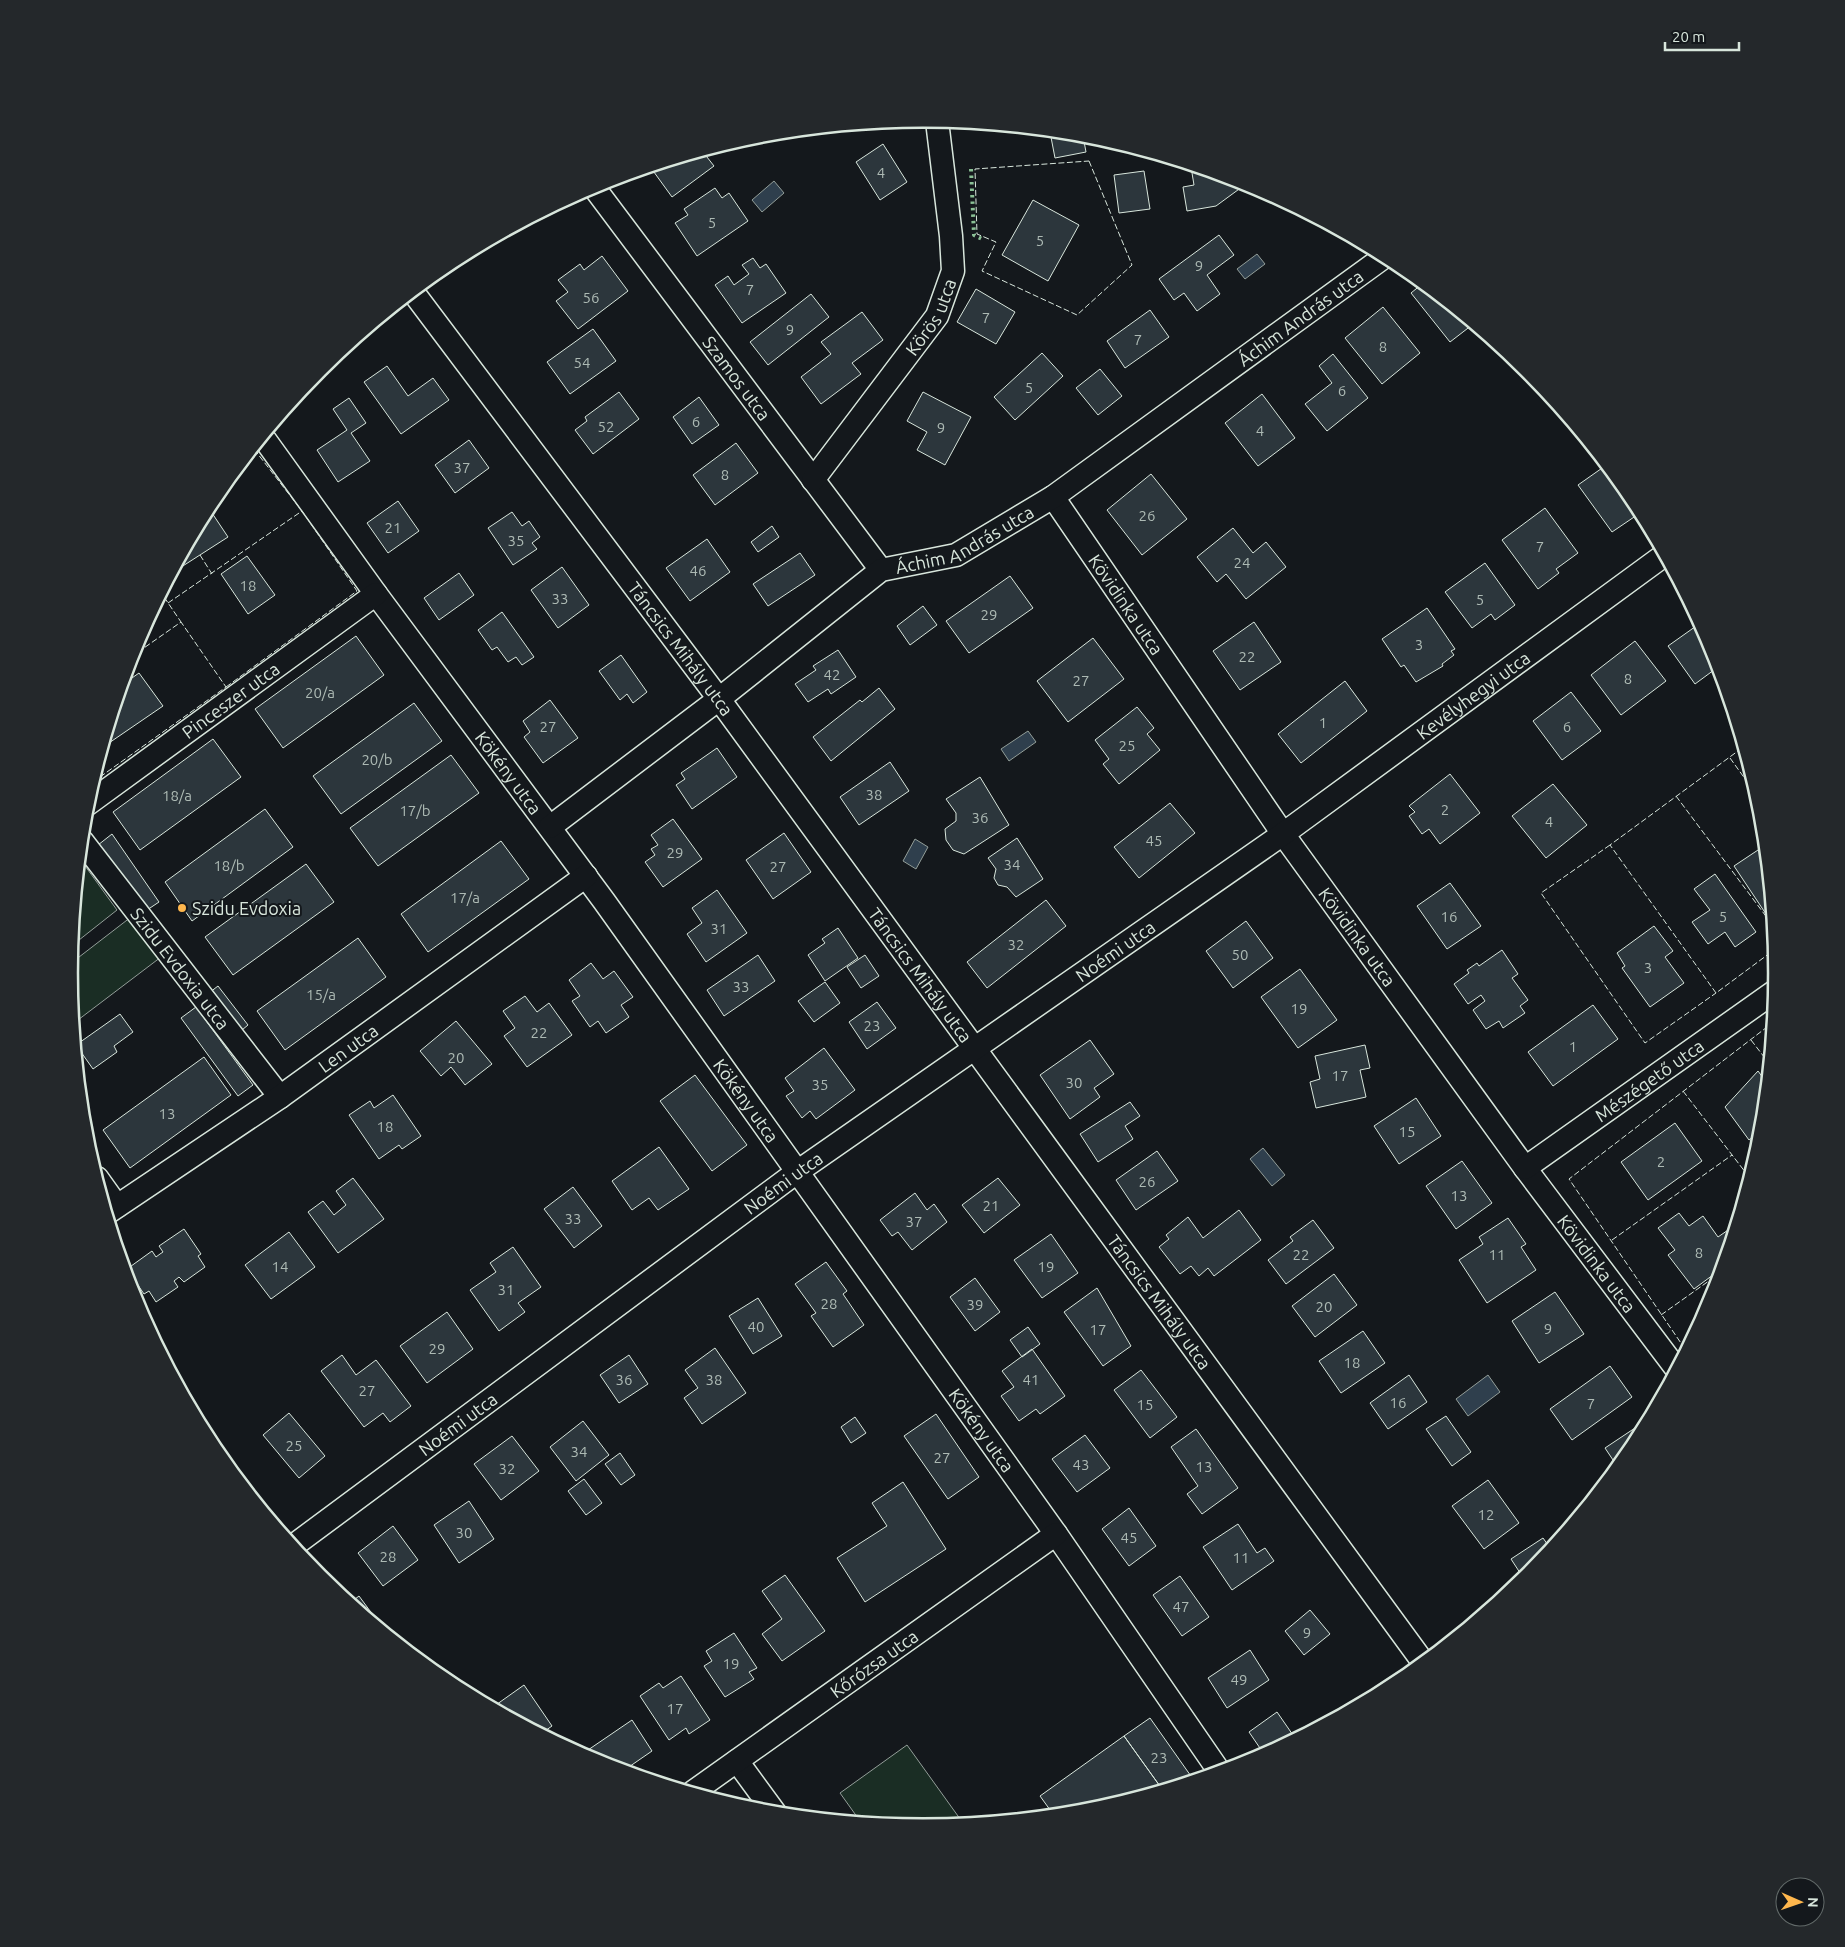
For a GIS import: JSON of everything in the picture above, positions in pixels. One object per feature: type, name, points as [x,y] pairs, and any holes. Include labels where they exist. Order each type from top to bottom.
[{"type":"street","name":"Körös utca","points":[[813,480],[937,316],[953,271],[952,236],[938,129]]},
{"type":"street","name":"Szamos utca","points":[[598,193],[880,570]]},
{"type":"street","name":"Áchim András utca","points":[[550,828],[719,699],[880,570],[956,555],[1054,497],[1377,262]]},
{"type":"street","name":"Táncsics Mihály utca","points":[[417,297],[719,699],[1419,1657]]},
{"type":"street","name":"Kökény utca","points":[[266,442],[376,594],[586,876],[1056,1534],[1215,1766]]},
{"type":"street","name":"Kövidinka utca","points":[[1054,497],[1283,834],[1525,1168],[1672,1362]]},
{"type":"street","name":"Kevélyhegyi utca","points":[[1283,834],[1658,559]]},
{"type":"street","name":"Pinceszer utca","points":[[97,798],[376,594]]},
{"type":"street","name":"Noémi utca","points":[[298,1542],[797,1172],[1283,834]]},
{"type":"street","name":"Szidu Evdoxia utca","points":[[87,848],[280,1097]]},
{"type":"street","name":"Len utca","points":[[112,1210],[280,1097],[586,876]]},
{"type":"street","name":"Mészégető utca","points":[[1525,1168],[1767,997]]},
{"type":"street","name":"Kőrózsa utca","points":[[698,1788],[1056,1534]]},
{"type":"street","points":[[737,1761],[768,1804]]},
{"type":"green space","points":[[85,866],[117,910],[79,940]]},
{"type":"green space","points":[[131,917],[161,957],[79,1019],[78,958]]},
{"type":"green space","points":[[907,1745],[959,1817],[856,1816],[840,1793]]},
{"type":"water","points":[[774,181],[784,193],[762,212],[752,200]]},
{"type":"water","points":[[1257,254],[1265,264],[1245,279],[1237,269]]},
{"type":"water","points":[[1028,731],[1036,742],[1009,761],[1001,749]]},
{"type":"water","points":[[915,839],[928,847],[916,869],[903,861]]},
{"type":"water","points":[[1263,1148],[1285,1175],[1272,1186],[1250,1159]]},
{"type":"water","points":[[1488,1375],[1500,1392],[1468,1416],[1456,1399]]},
{"type":"building","points":[[1051,139],[1085,145],[1086,152],[1055,158]]},
{"type":"building","points":[[883,144],[907,182],[880,200],[856,162]]},
{"type":"building","points":[[706,156],[714,166],[672,197],[654,172]]},
{"type":"building","points":[[1144,171],[1150,209],[1119,213],[1114,175]]},
{"type":"building","points":[[1192,172],[1238,190],[1216,206],[1187,211],[1183,187],[1194,185]]},
{"type":"building","points":[[715,188],[722,198],[729,193],[748,221],[697,256],[675,223],[688,215],[684,209]]},
{"type":"building","points":[[1033,200],[1079,225],[1048,281],[1002,255]]},
{"type":"building","points":[[1219,235],[1234,255],[1207,275],[1220,294],[1197,311],[1184,293],[1174,300],[1159,279]]},
{"type":"building","points":[[602,256],[628,291],[578,329],[556,301],[568,292],[558,280],[580,264],[584,270]]},
{"type":"building","points":[[753,258],[760,268],[766,264],[786,293],[742,323],[715,285],[728,276],[734,285],[749,274],[742,265]]},
{"type":"building","points":[[1417,288],[1468,328],[1450,342],[1411,293]]},
{"type":"building","points":[[976,289],[1015,312],[996,344],[957,322]]},
{"type":"building","points":[[811,294],[829,317],[768,365],[750,342]]},
{"type":"building","points":[[1383,307],[1420,353],[1382,384],[1345,338]]},
{"type":"building","points":[[1150,310],[1169,337],[1125,368],[1107,341]]},
{"type":"building","points":[[862,312],[883,340],[852,363],[861,374],[821,404],[801,377],[831,354],[821,342]]},
{"type":"building","points":[[593,329],[616,361],[570,394],[547,362]]},
{"type":"building","points":[[1042,353],[1063,376],[1015,420],[994,397]]},
{"type":"building","points":[[1333,354],[1368,398],[1327,431],[1305,404],[1332,383],[1319,366]]},
{"type":"building","points":[[387,366],[408,396],[433,378],[449,400],[401,434],[364,382]]},
{"type":"building","points":[[1100,369],[1122,396],[1098,415],[1076,388]]},
{"type":"building","points":[[619,392],[639,419],[593,454],[575,430],[587,421],[585,417]]},
{"type":"building","points":[[923,392],[971,417],[945,465],[917,450],[927,432],[907,421]]},
{"type":"building","points":[[1262,394],[1295,438],[1258,466],[1225,423]]},
{"type":"building","points":[[699,397],[719,425],[692,444],[673,417]]},
{"type":"building","points":[[349,398],[366,423],[351,433],[370,461],[338,482],[317,450],[347,430],[333,409]]},
{"type":"building","points":[[469,440],[489,468],[455,493],[435,465]]},
{"type":"building","points":[[736,443],[758,473],[715,505],[693,475]]},
{"type":"building","points":[[1600,469],[1633,518],[1612,532],[1578,485]]},
{"type":"building","points":[[1151,474],[1187,519],[1142,555],[1107,510]]},
{"type":"building","points":[[398,501],[419,531],[388,553],[367,523]]},
{"type":"building","points":[[1545,508],[1578,553],[1556,569],[1559,573],[1538,589],[1502,540]]},
{"type":"building","points":[[512,512],[522,526],[529,521],[540,537],[532,543],[537,549],[513,565],[488,528]]},
{"type":"building","points":[[213,515],[228,537],[183,566]]},
{"type":"building","points":[[772,526],[779,537],[758,552],[751,542]]},
{"type":"building","points":[[1233,528],[1253,553],[1266,542],[1286,567],[1246,599],[1226,574],[1217,582],[1197,557]]},
{"type":"building","points":[[707,539],[730,572],[690,601],[666,568]]},
{"type":"building","points":[[800,553],[815,575],[768,606],[753,584]]},
{"type":"building","points":[[247,556],[275,595],[248,614],[221,574]]},
{"type":"building","points":[[1485,563],[1515,605],[1495,620],[1491,614],[1472,628],[1445,592]]},
{"type":"building","points":[[562,567],[589,605],[558,628],[531,590]]},
{"type":"building","points":[[459,573],[474,595],[439,620],[424,598]]},
{"type":"building","points":[[1010,576],[1033,608],[969,653],[946,621]]},
{"type":"building","points":[[923,606],[937,625],[910,645],[897,626]]},
{"type":"building","points":[[1427,608],[1455,649],[1451,651],[1454,655],[1442,664],[1443,666],[1416,682],[1404,665],[1401,667],[1382,639]]},
{"type":"building","points":[[502,612],[534,657],[522,665],[516,657],[508,662],[497,647],[492,650],[478,630]]},
{"type":"building","points":[[1254,622],[1281,662],[1240,690],[1213,651]]},
{"type":"building","points":[[1693,628],[1711,672],[1695,684],[1668,646]]},
{"type":"building","points":[[356,636],[384,675],[283,748],[255,709]]},
{"type":"building","points":[[1093,638],[1124,679],[1068,722],[1037,681]]},
{"type":"building","points":[[1635,641],[1666,681],[1621,715],[1591,675]]},
{"type":"building","points":[[838,650],[856,677],[831,694],[828,689],[808,702],[795,684],[816,670],[813,666]]},
{"type":"building","points":[[621,655],[647,692],[633,703],[627,694],[620,700],[599,671]]},
{"type":"building","points":[[139,673],[163,706],[110,742],[122,702],[131,679]]},
{"type":"building","points":[[1345,681],[1367,711],[1301,763],[1278,734]]},
{"type":"building","points":[[879,688],[895,709],[831,761],[813,737],[860,700],[862,702]]},
{"type":"building","points":[[1571,692],[1601,731],[1562,760],[1533,721]]},
{"type":"building","points":[[550,700],[578,738],[543,763],[524,737],[530,732],[523,721]]},
{"type":"building","points":[[414,703],[442,741],[341,814],[313,776]]},
{"type":"building","points":[[1137,707],[1154,728],[1147,734],[1160,750],[1119,784],[1103,764],[1109,759],[1095,740]]},
{"type":"building","points":[[213,739],[241,777],[140,850],[113,812]]},
{"type":"building","points":[[717,748],[737,777],[692,809],[676,785],[685,779],[681,773]]},
{"type":"building","points":[[451,755],[479,793],[378,866],[350,828]]},
{"type":"building","points":[[890,762],[909,791],[859,825],[840,797]]},
{"type":"building","points":[[1450,774],[1480,813],[1440,844],[1429,829],[1422,834],[1409,816],[1415,812],[1409,806]]},
{"type":"building","points":[[980,777],[1009,825],[964,854],[953,850],[946,840],[945,829],[956,821],[956,813],[946,799]]},
{"type":"building","points":[[1553,784],[1587,825],[1546,858],[1512,816]]},
{"type":"building","points":[[1170,803],[1195,833],[1139,878],[1114,847]]},
{"type":"building","points":[[265,809],[293,847],[192,921],[165,882]]},
{"type":"building","points":[[673,819],[702,859],[663,887],[645,862],[655,855],[651,849],[658,845],[651,835]]},
{"type":"building","points":[[784,833],[811,872],[773,899],[746,860]]},
{"type":"building","points":[[112,834],[159,902],[144,912],[98,845]]},
{"type":"building","points":[[1017,838],[1043,879],[1016,897],[1007,887],[998,885],[994,878],[996,869],[988,858]]},
{"type":"building","points":[[501,841],[529,879],[428,952],[401,914]]},
{"type":"building","points":[[1758,850],[1765,913],[1734,866]]},
{"type":"building","points":[[306,864],[334,902],[233,975],[205,937]]},
{"type":"building","points":[[1715,874],[1756,932],[1735,947],[1725,932],[1708,944],[1692,922],[1710,910],[1694,889]]},
{"type":"building","points":[[1450,883],[1481,926],[1447,949],[1417,906]]},
{"type":"building","points":[[717,890],[747,933],[706,962],[687,934],[702,923],[692,908]]},
{"type":"building","points":[[1046,900],[1066,926],[987,988],[967,962]]},
{"type":"building","points":[[1246,921],[1273,958],[1233,988],[1206,951]]},
{"type":"building","points":[[1654,926],[1673,951],[1665,957],[1684,983],[1650,1007],[1622,968],[1625,966],[1617,953]]},
{"type":"building","points":[[838,928],[858,958],[825,981],[808,955],[825,943],[822,939]]},
{"type":"building","points":[[358,938],[386,977],[285,1050],[257,1011]]},
{"type":"building","points":[[1502,950],[1518,974],[1512,978],[1528,1000],[1520,1006],[1525,1013],[1503,1028],[1499,1021],[1486,1029],[1473,1010],[1485,1001],[1481,995],[1468,1004],[1454,984],[1469,973],[1467,970],[1477,963],[1479,966]]},
{"type":"building","points":[[758,955],[775,981],[724,1016],[707,990]]},
{"type":"building","points":[[865,955],[879,976],[861,988],[847,967]]},
{"type":"building","points":[[591,963],[603,979],[614,971],[633,997],[621,1005],[629,1017],[606,1033],[598,1021],[590,1027],[572,1001],[580,996],[569,980]]},
{"type":"building","points":[[1300,969],[1337,1020],[1298,1048],[1261,997]]},
{"type":"building","points":[[825,982],[840,1003],[814,1022],[798,1001]]},
{"type":"building","points":[[218,986],[248,1025],[236,1035],[205,996]]},
{"type":"building","points":[[525,996],[537,1012],[549,1003],[572,1035],[527,1067],[504,1036],[515,1028],[503,1011]]},
{"type":"building","points":[[877,1002],[896,1028],[867,1049],[849,1022]]},
{"type":"building","points":[[1593,1005],[1618,1039],[1553,1086],[1528,1052]]},
{"type":"building","points":[[196,1007],[253,1085],[238,1096],[181,1018]]},
{"type":"building","points":[[120,1014],[133,1032],[114,1046],[117,1052],[93,1069],[82,1053],[80,1042]]},
{"type":"building","points":[[456,1021],[492,1064],[465,1085],[451,1067],[441,1076],[420,1051]]},
{"type":"building","points":[[1090,1040],[1114,1074],[1094,1088],[1100,1097],[1070,1119],[1040,1075]]},
{"type":"building","points":[[1365,1045],[1370,1068],[1360,1070],[1366,1097],[1316,1108],[1310,1082],[1320,1079],[1315,1056]]},
{"type":"building","points":[[824,1048],[855,1090],[816,1119],[810,1111],[802,1118],[786,1096],[794,1091],[785,1078]]},
{"type":"building","points":[[204,1057],[231,1095],[130,1168],[103,1130]]},
{"type":"building","points":[[1758,1071],[1761,1075],[1751,1139],[1749,1140],[1725,1107]]},
{"type":"building","points":[[695,1075],[747,1145],[712,1171],[660,1101]]},
{"type":"building","points":[[393,1095],[421,1136],[402,1149],[399,1145],[379,1159],[349,1115],[370,1101],[374,1108]]},
{"type":"building","points":[[1416,1098],[1441,1136],[1399,1164],[1374,1126]]},
{"type":"building","points":[[1130,1102],[1140,1116],[1125,1126],[1133,1139],[1098,1162],[1080,1134]]},
{"type":"building","points":[[1675,1123],[1702,1161],[1648,1200],[1621,1162]]},
{"type":"building","points":[[659,1147],[689,1189],[658,1210],[649,1198],[632,1210],[612,1181]]},
{"type":"building","points":[[1157,1151],[1178,1181],[1136,1210],[1116,1180]]},
{"type":"building","points":[[1462,1161],[1492,1203],[1456,1229],[1426,1186]]},
{"type":"building","points":[[353,1178],[384,1219],[338,1253],[308,1212],[323,1201],[334,1215],[346,1205],[336,1191]]},
{"type":"building","points":[[998,1178],[1020,1205],[984,1233],[962,1205]]},
{"type":"building","points":[[573,1187],[602,1226],[574,1248],[544,1209]]},
{"type":"building","points":[[915,1193],[927,1210],[934,1204],[947,1222],[912,1250],[898,1232],[892,1236],[880,1220]]},
{"type":"building","points":[[1239,1210],[1261,1240],[1214,1276],[1208,1268],[1199,1276],[1191,1266],[1180,1274],[1159,1247],[1169,1239],[1166,1235],[1188,1217],[1203,1238]]},
{"type":"building","points":[[1679,1213],[1689,1226],[1703,1216],[1718,1237],[1727,1231],[1711,1276],[1694,1289],[1668,1255],[1675,1250],[1658,1228]]},
{"type":"building","points":[[1508,1218],[1526,1244],[1521,1247],[1536,1270],[1487,1303],[1459,1260],[1483,1244],[1479,1237]]},
{"type":"building","points":[[1313,1220],[1334,1248],[1286,1284],[1268,1260],[1293,1241],[1290,1237]]},
{"type":"building","points":[[184,1229],[201,1254],[198,1256],[205,1267],[184,1282],[179,1277],[174,1281],[178,1287],[156,1302],[149,1291],[144,1294],[137,1283],[130,1267],[152,1251],[156,1257],[163,1252],[159,1246]]},
{"type":"building","points":[[289,1232],[315,1267],[271,1299],[245,1265]]},
{"type":"building","points":[[1051,1234],[1078,1273],[1042,1298],[1014,1260]]},
{"type":"building","points":[[513,1247],[541,1287],[518,1303],[525,1312],[499,1331],[470,1290],[496,1272],[490,1263]]},
{"type":"building","points":[[826,1262],[847,1291],[843,1294],[864,1325],[833,1347],[811,1316],[816,1313],[795,1284]]},
{"type":"building","points":[[1334,1274],[1357,1305],[1315,1337],[1292,1306]]},
{"type":"building","points":[[975,1278],[1000,1312],[975,1331],[950,1297]]},
{"type":"building","points":[[1097,1288],[1131,1346],[1103,1366],[1064,1312]]},
{"type":"building","points":[[1555,1292],[1584,1334],[1539,1363],[1512,1321]]},
{"type":"building","points":[[758,1298],[782,1336],[753,1354],[729,1316]]},
{"type":"building","points":[[447,1312],[473,1349],[427,1383],[400,1346]]},
{"type":"building","points":[[1028,1327],[1040,1344],[1022,1357],[1010,1340]]},
{"type":"building","points":[[1363,1331],[1385,1363],[1341,1393],[1319,1361]]},
{"type":"building","points":[[715,1348],[746,1393],[702,1424],[684,1398],[698,1388],[685,1370]]},
{"type":"building","points":[[1032,1349],[1065,1396],[1040,1414],[1036,1409],[1019,1421],[1001,1396],[1014,1387],[1002,1371]]},
{"type":"building","points":[[342,1355],[356,1375],[376,1360],[411,1406],[390,1422],[383,1413],[364,1427],[321,1371]]},
{"type":"building","points":[[629,1355],[648,1384],[619,1403],[600,1375]]},
{"type":"building","points":[[1610,1366],[1632,1397],[1572,1440],[1550,1409]]},
{"type":"building","points":[[1141,1370],[1177,1417],[1150,1438],[1114,1390]]},
{"type":"building","points":[[1409,1375],[1427,1402],[1388,1429],[1370,1403]]},
{"type":"building","points":[[289,1413],[325,1456],[299,1478],[263,1435]]},
{"type":"building","points":[[936,1414],[979,1477],[948,1499],[904,1436]]},
{"type":"building","points":[[1446,1416],[1471,1452],[1452,1466],[1426,1429]]},
{"type":"building","points":[[855,1417],[866,1433],[851,1443],[841,1427]]},
{"type":"building","points":[[583,1421],[609,1455],[576,1481],[550,1447]]},
{"type":"building","points":[[1196,1429],[1238,1488],[1202,1514],[1187,1494],[1198,1486],[1171,1447]]},
{"type":"building","points":[[1634,1429],[1613,1460],[1605,1448]]},
{"type":"building","points":[[1085,1435],[1110,1468],[1077,1492],[1052,1459]]},
{"type":"building","points":[[512,1436],[539,1471],[501,1500],[474,1464]]},
{"type":"building","points":[[620,1453],[635,1475],[621,1485],[605,1464]]},
{"type":"building","points":[[584,1479],[602,1503],[586,1515],[568,1491]]},
{"type":"building","points":[[1488,1480],[1519,1523],[1484,1549],[1452,1506]]},
{"type":"building","points":[[903,1482],[946,1549],[865,1602],[837,1558],[887,1526],[872,1503]]},
{"type":"building","points":[[469,1501],[494,1539],[459,1563],[434,1525]]},
{"type":"building","points":[[1129,1508],[1156,1546],[1129,1566],[1102,1529]]},
{"type":"building","points":[[1238,1524],[1257,1553],[1265,1548],[1274,1561],[1232,1590],[1203,1547]]},
{"type":"building","points":[[393,1526],[418,1560],[383,1586],[358,1553]]},
{"type":"building","points":[[1543,1538],[1547,1543],[1519,1572],[1511,1559]]},
{"type":"building","points":[[785,1575],[825,1631],[782,1661],[762,1634],[782,1619],[762,1591]]},
{"type":"building","points":[[1180,1576],[1209,1617],[1182,1636],[1153,1595]]},
{"type":"building","points":[[359,1596],[374,1616],[365,1609],[355,1599]]},
{"type":"building","points":[[1310,1610],[1330,1634],[1304,1655],[1285,1631]]},
{"type":"building","points":[[734,1633],[757,1668],[749,1672],[754,1679],[725,1697],[704,1666],[712,1661],[706,1651]]},
{"type":"building","points":[[1250,1650],[1269,1680],[1227,1708],[1208,1678]]},
{"type":"building","points":[[681,1676],[710,1720],[689,1734],[686,1728],[669,1740],[640,1696],[659,1683],[663,1688]]},
{"type":"building","points":[[524,1685],[552,1726],[547,1730],[498,1704]]},
{"type":"building","points":[[1277,1712],[1292,1733],[1260,1748],[1249,1732]]},
{"type":"building","points":[[1150,1718],[1190,1775],[1159,1785],[1124,1736]]},
{"type":"building","points":[[632,1720],[652,1751],[630,1766],[589,1749]]},
{"type":"building","points":[[1124,1736],[1159,1785],[1087,1802],[1049,1808],[1040,1796]]},
{"type":"hedge","points":[[971,169],[974,235],[982,239]]},
{"type":"fence","points":[[1089,161],[1132,265],[1077,315],[982,271],[996,242],[977,234],[975,169],[1089,161]]},
{"type":"fence","points":[[226,687],[357,591],[302,511],[257,453]]},
{"type":"fence","points":[[168,603],[302,511]]},
{"type":"fence","points":[[200,555],[212,574]]},
{"type":"fence","points":[[142,649],[181,622],[165,599]]},
{"type":"fence","points":[[101,776],[226,687],[181,622]]},
{"type":"fence","points":[[1738,751],[1610,845],[1716,993],[1767,955]]},
{"type":"fence","points":[[1730,758],[1744,777]]},
{"type":"fence","points":[[1676,796],[1766,916]]},
{"type":"fence","points":[[1610,845],[1541,893],[1645,1043],[1716,993]]},
{"type":"fence","points":[[1681,1344],[1569,1179],[1766,1028]]},
{"type":"fence","points":[[1751,1040],[1763,1056]]},
{"type":"fence","points":[[1683,1091],[1744,1170]]},
{"type":"fence","points":[[1612,1240],[1732,1155]]},
{"type":"fence","points":[[1661,1315],[1709,1281]]},
{"type":"place","name":"Szidu Evdoxia","points":[[182,908]]}]
